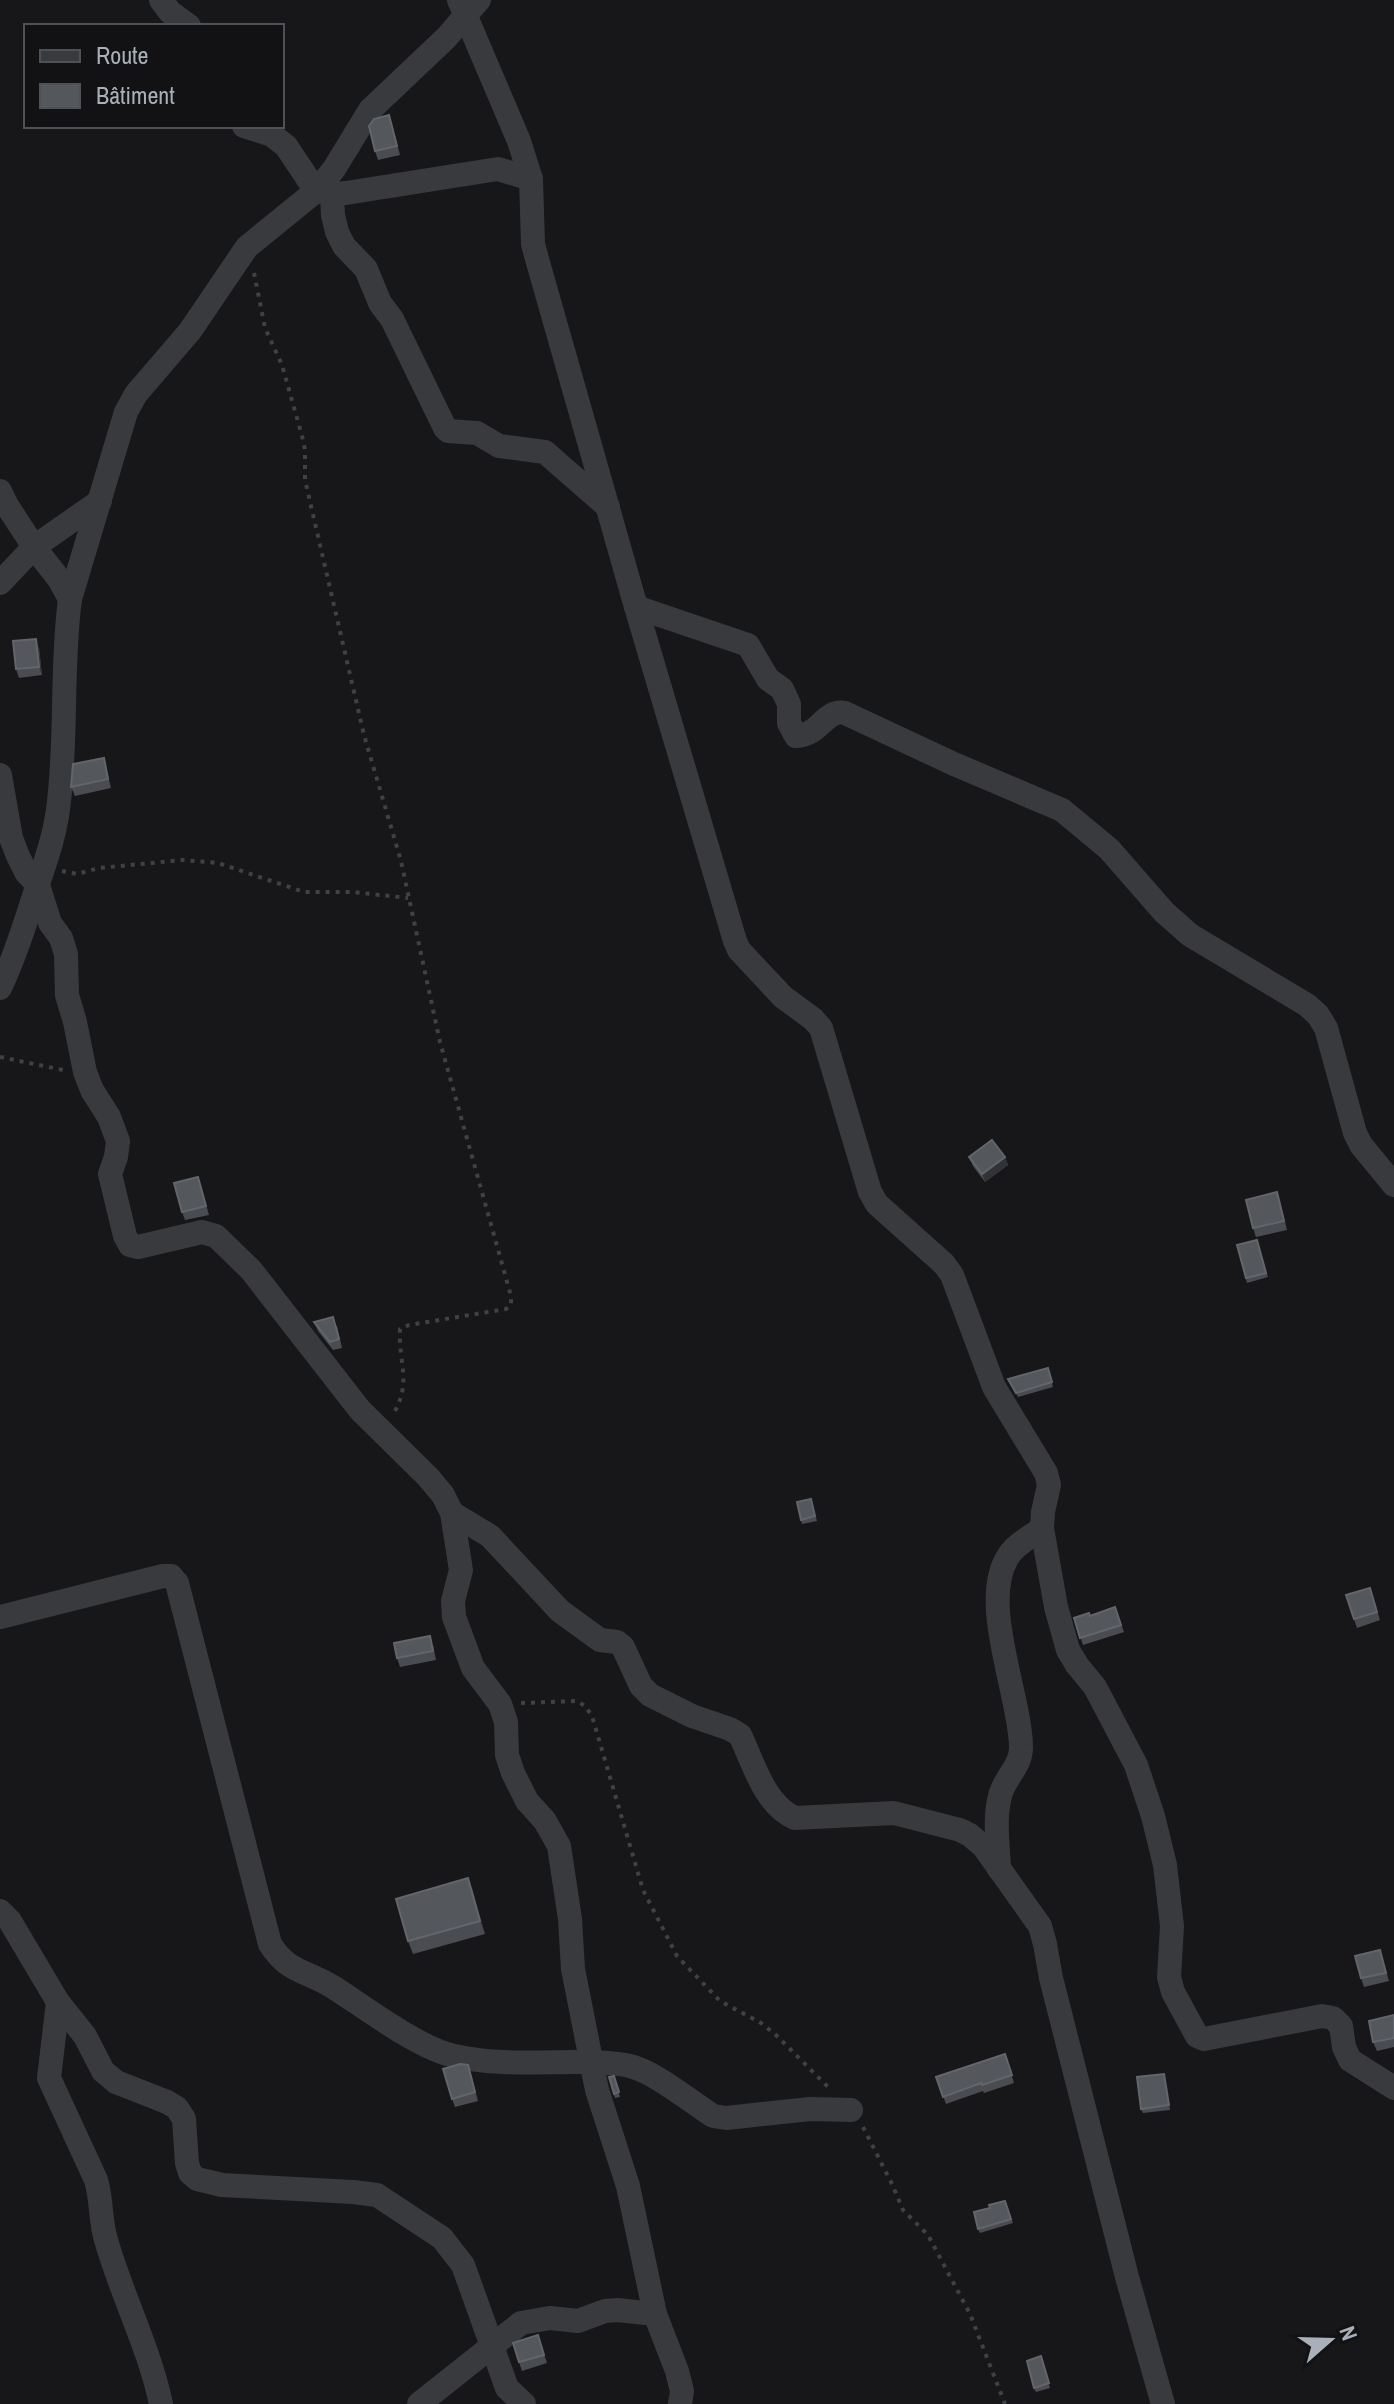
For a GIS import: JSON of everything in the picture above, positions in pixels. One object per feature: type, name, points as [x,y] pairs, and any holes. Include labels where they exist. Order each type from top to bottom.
[{"type":"street","points":[[161,0],[170,12],[186,24]]},
{"type":"street","points":[[467,6],[531,179],[533,244],[735,941],[739,950],[783,997],[821,1028],[870,1192],[877,1204],[944,1264],[952,1275],[994,1387],[1046,1473],[1049,1485],[1042,1528],[1056,1607],[1068,1650],[1095,1687],[1136,1765],[1165,1865],[1172,1926],[1169,1977],[1173,1992],[1197,2036],[1204,2039],[1322,2016],[1333,2018],[1341,2026],[1344,2047],[1350,2060],[1394,2088]]},
{"type":"street","points":[[324,192],[334,169],[370,110],[446,38],[467,6]]},
{"type":"street","points":[[250,128],[272,135],[286,146],[324,192],[344,246],[366,269],[380,303],[392,319],[445,428],[448,431],[477,433],[499,446],[545,452],[608,507]]},
{"type":"street","points":[[498,169],[519,141]]},
{"type":"street","points":[[0,988],[14,960],[55,833],[66,707],[70,599],[126,412],[136,394],[190,331],[247,247],[324,192],[498,169],[531,179]]},
{"type":"street","points":[[2,500],[70,599]]},
{"type":"street","points":[[0,583],[34,547],[100,501]]},
{"type":"street","points":[[636,607],[748,645],[768,679],[782,689],[789,704],[789,723],[796,736],[808,734],[831,714],[838,711],[845,713],[1062,810],[1088,829],[1164,912],[1190,935],[1307,1005],[1318,1015],[1326,1028],[1355,1133],[1361,1145],[1394,1185]]},
{"type":"street","points":[[0,775],[11,838],[26,872],[38,885],[50,923],[61,938],[66,954],[67,995],[85,1072],[118,1141],[110,1174],[130,1245],[138,1247],[202,1232],[216,1236],[251,1270],[360,1410],[428,1477],[443,1495],[452,1513],[459,1541],[461,1570],[453,1601],[454,1617],[473,1668],[500,1704],[506,1722],[507,1755],[513,1773],[527,1801],[545,1821],[559,1846],[570,1919],[573,1969],[597,2090],[628,2186],[655,2314],[677,2371],[682,2391],[680,2404]]},
{"type":"street","points":[[452,1513],[490,1536],[560,1611],[600,1640],[617,1642],[623,1647],[641,1686],[650,1695],[740,1735],[772,1802],[783,1813],[795,1818],[894,1813],[960,1830],[984,1847],[1040,1926],[1127,2277],[1163,2404]]},
{"type":"street","points":[[999,1869],[999,1800],[1018,1764],[1022,1749],[1003,1646],[997,1590],[1001,1569],[1010,1552],[1042,1528]]},
{"type":"street","points":[[0,1617],[163,1576],[171,1576],[177,1583],[270,1944],[278,1957],[292,1969],[315,1976],[429,2048],[454,2056],[496,2062],[630,2065],[713,2116],[726,2118],[810,2109],[851,2110]]},
{"type":"street","points":[[0,1911],[10,1921],[58,2002],[85,2036],[103,2071],[116,2082],[177,2108],[184,2119],[187,2163],[190,2173],[197,2179],[222,2185],[377,2195],[442,2238],[463,2265],[507,2388],[524,2404]]},
{"type":"street","points":[[58,2002],[49,2078],[96,2180],[101,2195],[104,2236],[155,2372],[161,2404]]},
{"type":"street","points":[[419,2404],[521,2323],[550,2318],[578,2321],[617,2310],[655,2314]]},
{"type":"path","points":[[247,247],[265,328],[282,365],[302,436],[305,480],[373,772],[379,783],[401,861],[440,1042],[511,1296],[511,1305],[506,1309],[400,1329],[404,1388],[400,1403],[382,1432]]},
{"type":"path","points":[[47,861],[65,873],[77,874],[99,868],[156,862],[183,860],[218,863],[304,892],[353,892],[408,898]]},
{"type":"path","points":[[0,1057],[51,1069],[85,1072]]},
{"type":"path","points":[[500,1704],[577,1701],[585,1706],[592,1716],[643,1890],[677,1956],[720,2001],[761,2023],[776,2035],[851,2110],[903,2210],[928,2235],[970,2314],[1005,2404]]},
{"type":"building","points":[[389,115],[397,146],[375,151],[369,126],[374,119]]},
{"type":"building","points":[[36,639],[39,667],[16,669],[13,641]]},
{"type":"building","points":[[104,758],[108,779],[71,787],[73,764]]},
{"type":"building","points":[[992,1140],[1005,1157],[982,1174],[969,1157]]},
{"type":"building","points":[[198,1177],[206,1206],[182,1212],[174,1183]]},
{"type":"building","points":[[1277,1192],[1284,1221],[1253,1228],[1246,1200]]},
{"type":"building","points":[[1257,1240],[1266,1273],[1246,1278],[1237,1245]]},
{"type":"building","points":[[333,1317],[339,1339],[330,1342],[314,1322]]},
{"type":"building","points":[[1048,1368],[1052,1382],[1016,1393],[1008,1379]]},
{"type":"building","points":[[811,1499],[815,1516],[801,1520],[797,1502]]},
{"type":"building","points":[[1370,1588],[1377,1612],[1354,1619],[1346,1595]]},
{"type":"building","points":[[1115,1607],[1121,1625],[1080,1638],[1074,1618]]},
{"type":"building","points":[[430,1636],[433,1651],[397,1658],[394,1643]]},
{"type":"building","points":[[468,1878],[480,1921],[408,1941],[396,1899]]},
{"type":"building","points":[[1380,1950],[1386,1973],[1361,1978],[1355,1956]]},
{"type":"building","points":[[1394,2015],[1394,2038],[1373,2042],[1369,2021]]},
{"type":"building","points":[[1005,2054],[1012,2075],[943,2097],[936,2077]]},
{"type":"building","points":[[468,2065],[475,2092],[452,2099],[443,2069]]},
{"type":"building","points":[[1164,2074],[1169,2105],[1141,2109],[1137,2077]]},
{"type":"building","points":[[614,2076],[619,2092],[614,2094],[609,2077]]},
{"type":"building","points":[[1005,2201],[1011,2219],[978,2229],[974,2212]]},
{"type":"building","points":[[538,2335],[544,2355],[519,2362],[513,2343]]},
{"type":"building","points":[[1041,2356],[1049,2383],[1034,2388],[1027,2361]]}]
